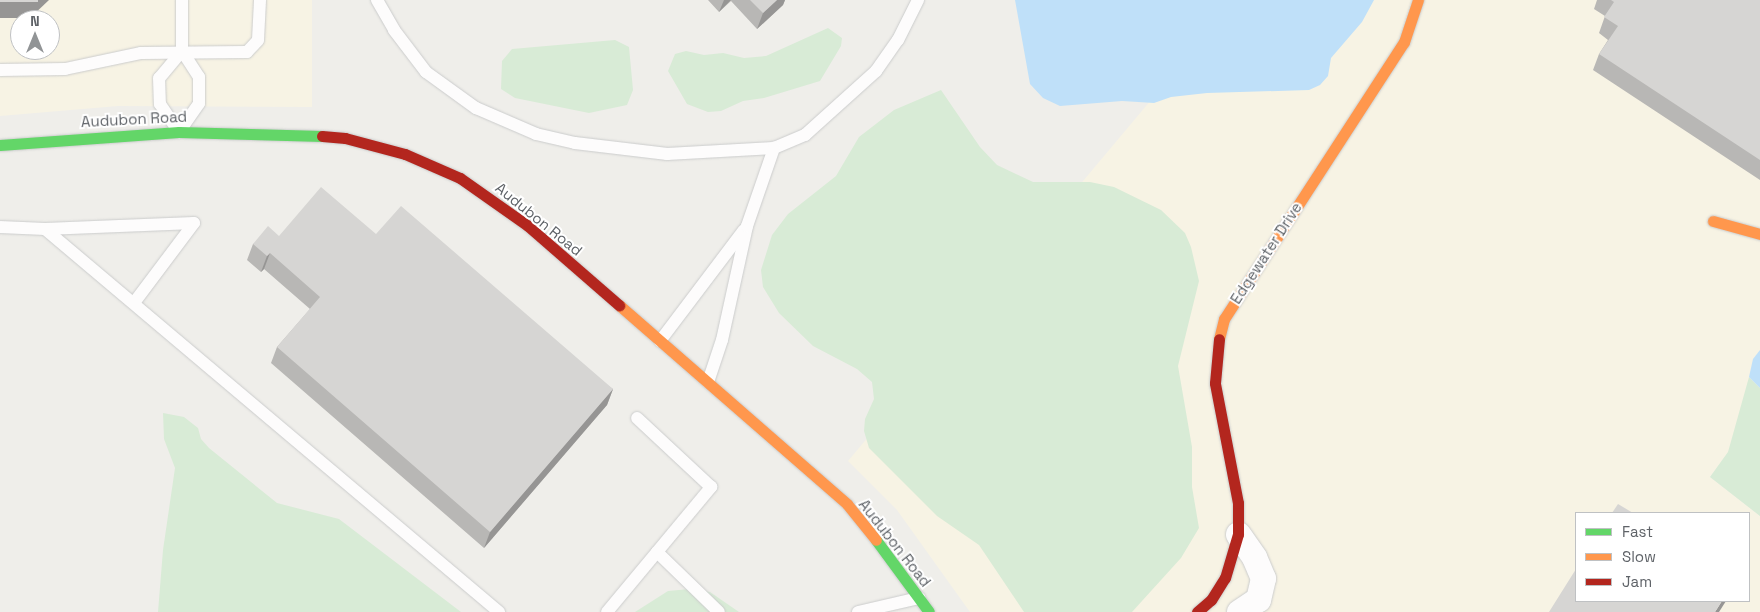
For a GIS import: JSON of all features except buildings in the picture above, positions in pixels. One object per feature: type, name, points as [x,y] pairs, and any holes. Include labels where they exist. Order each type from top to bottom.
[{"type":"street","name":"Edgewater Drive","points":[[1203,610],[1225,578],[1238,534],[1238,503],[1216,383],[1216,353],[1224,319],[1404,42],[1413,23],[1418,0]]},
{"type":"street","name":"Audubon Road","points":[[0,145],[179,132],[265,132],[345,138],[433,164],[460,178],[528,226],[847,504],[873,535],[928,612]]},
{"type":"street","points":[[1713,221],[1760,234]]},
{"type":"street","points":[[1238,534],[1254,557],[1263,578],[1258,599],[1239,612]]},
{"type":"lane","points":[[182,0],[182,51],[200,77],[200,103],[179,132],[160,104],[159,78],[182,51]]},
{"type":"lane","points":[[0,70],[64,69],[127,54],[182,51],[247,52],[253,49],[259,37],[260,0]]},
{"type":"lane","points":[[377,0],[410,52],[436,82],[476,108],[536,134],[575,143],[667,154],[774,148],[805,135],[876,71],[898,40],[918,0]]},
{"type":"lane","points":[[708,382],[722,340],[747,226],[774,148]]},
{"type":"lane","points":[[0,226],[45,229],[194,224],[134,302]]},
{"type":"lane","points":[[660,341],[747,226]]},
{"type":"lane","points":[[45,229],[134,302],[499,612]]},
{"type":"lane","points":[[607,612],[711,488],[637,418]]},
{"type":"lane","points":[[657,552],[720,612]]},
{"type":"lane","points":[[858,612],[919,598]]},
{"type":"shaded area","points":[[0,0],[312,0],[312,107],[118,106],[0,116]]},
{"type":"shaded area","points":[[1235,0],[1760,0],[1760,410],[1710,477],[1760,516],[1760,612],[970,612],[897,510],[848,461]]},
{"type":"green space","points":[[828,28],[842,38],[841,46],[820,81],[764,98],[743,101],[721,111],[708,112],[687,104],[668,71],[675,54],[686,51],[704,55],[723,53],[744,58],[766,56]]},
{"type":"green space","points":[[615,40],[629,47],[633,90],[627,105],[589,113],[515,98],[501,89],[502,61],[512,49]]},
{"type":"green space","points":[[941,90],[980,147],[997,165],[1033,182],[1090,182],[1114,187],[1161,210],[1185,233],[1191,247],[1199,281],[1178,366],[1192,447],[1192,487],[1199,528],[1181,558],[1132,612],[1024,612],[979,545],[937,516],[869,448],[864,431],[865,419],[874,399],[872,382],[857,369],[813,346],[779,313],[763,287],[761,270],[772,235],[788,214],[836,176],[859,137],[894,110]]},
{"type":"green space","points":[[1749,377],[1760,388],[1760,516],[1710,477],[1728,452]]},
{"type":"green space","points":[[163,413],[184,417],[198,428],[201,439],[209,448],[277,503],[339,519],[461,612],[158,612],[163,550],[175,468],[164,439]]},
{"type":"green space","points":[[690,589],[710,592],[739,612],[635,612],[668,591]]},
{"type":"water","points":[[1015,0],[1374,0],[1362,22],[1331,58],[1328,76],[1320,85],[1309,90],[1207,93],[1171,97],[1154,103],[1122,101],[1060,106],[1043,98],[1030,84]]},
{"type":"water","points":[[1760,350],[1760,388],[1749,377],[1753,359]]},
{"type":"traffic: fast","points":[[0,145],[179,132],[322,136]]},
{"type":"traffic: fast","points":[[876,540],[929,612]]},
{"type":"traffic: slow","points":[[1219,339],[1224,319],[1404,42],[1418,0]]},
{"type":"traffic: slow","points":[[1713,221],[1760,234]]},
{"type":"traffic: slow","points":[[619,305],[847,504],[876,540]]},
{"type":"traffic: jam","points":[[322,136],[345,138],[405,154],[460,178],[528,226],[619,305]]},
{"type":"traffic: jam","points":[[1197,612],[1211,600],[1225,578],[1238,534],[1238,503],[1215,383],[1219,339]]}]
